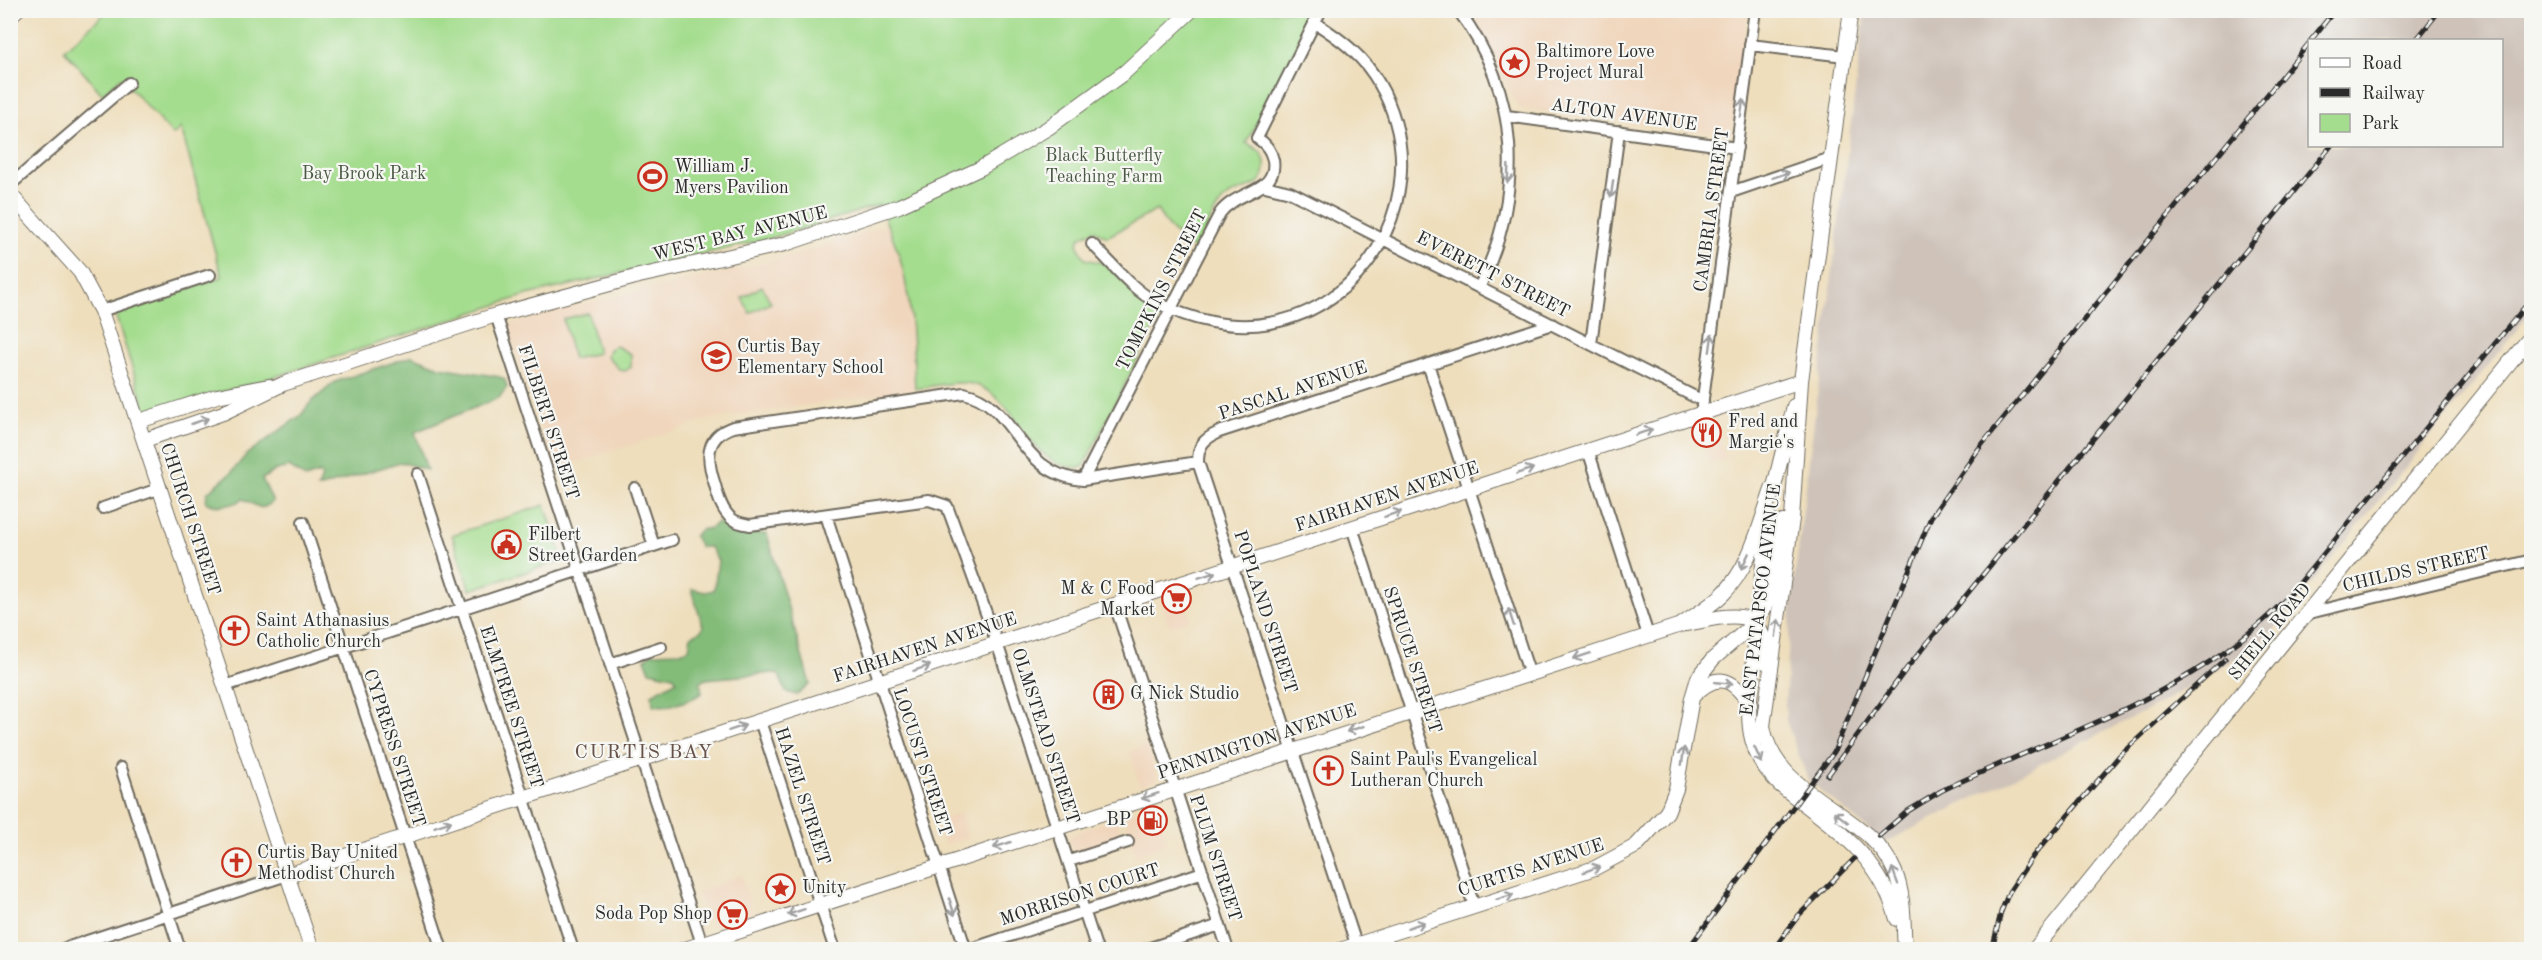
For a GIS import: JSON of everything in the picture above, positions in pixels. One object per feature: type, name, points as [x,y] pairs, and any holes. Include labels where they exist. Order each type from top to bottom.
[{"type":"main road","points":[[10,16],[16,10]]},
{"type":"main road","name":"WEST BAY AVENUE","points":[[139,421],[217,396],[283,384],[574,292],[805,239],[850,225],[938,190],[990,163],[1086,102],[1159,43],[1192,10]]},
{"type":"main road","name":"EAST PATAPSCO AVENUE","points":[[1851,10],[1802,381],[1792,519],[1752,738],[1762,765],[1780,785],[1869,860],[1888,892],[1905,948]]},
{"type":"main road","name":"CHURCH STREET","points":[[10,194],[80,272],[101,311],[312,950]]},
{"type":"main road","name":"SHELL ROAD","points":[[2034,950],[2532,335]]},
{"type":"main road","name":"EAST PATAPSCO AVENUE","points":[[1757,706],[1756,622],[1773,487],[1802,381]]},
{"type":"main road","name":"FAIRHAVEN AVENUE","points":[[287,875],[1588,450],[1702,407],[1802,381]]},
{"type":"main road","name":"WEST BAY AVENUE","points":[[145,440],[224,413],[283,384]]},
{"type":"main road","name":"CURTIS AVENUE","points":[[1340,950],[1595,868],[1636,846],[1667,812],[1676,789],[1692,698],[1704,667],[1756,622],[1765,607],[1773,580],[1798,435]]},
{"type":"main road","name":"PENNINGTON AVENUE","points":[[682,950],[703,946],[820,904],[1057,826],[1529,672],[1681,625],[1712,603],[1736,579],[1745,563],[1773,487]]},
{"type":"main road","points":[[1681,625],[1733,615],[1756,622]]},
{"type":"main road","points":[[1692,698],[1708,684],[1726,681],[1734,683],[1757,706]]},
{"type":"street","points":[[1265,186],[1273,173],[1272,156],[1263,142],[1257,138],[1321,10]]},
{"type":"street","points":[[1458,10],[1487,57],[1507,116],[1509,168],[1506,206],[1497,245],[1479,286]]},
{"type":"street","name":"CAMBRIA STREET","points":[[1702,407],[1755,10]]},
{"type":"street","points":[[1092,244],[1142,293],[1171,309],[1190,316],[1230,324],[1269,323],[1290,318],[1343,289],[1367,266],[1384,238],[1399,199],[1402,177],[1398,133],[1392,111],[1381,87],[1354,52],[1314,22]]},
{"type":"street","points":[[1750,45],[1845,56]]},
{"type":"street","points":[[10,185],[129,83]]},
{"type":"street","name":"ALTON AVENUE","points":[[1507,116],[1737,148]]},
{"type":"street","points":[[1591,344],[1619,131]]},
{"type":"street","points":[[1731,192],[1832,158]]},
{"type":"street","name":"EVERETT STREET","points":[[1265,186],[1290,192],[1479,286],[1591,344],[1702,407]]},
{"type":"street","name":"TOMPKINS STREET","points":[[1083,480],[1210,229],[1226,206],[1243,194],[1265,186]]},
{"type":"street","points":[[101,311],[210,275]]},
{"type":"street","name":"FILBERT STREET","points":[[496,315],[703,946]]},
{"type":"street","name":"PASCAL AVENUE","points":[[1198,462],[1200,445],[1219,432],[1552,324]]},
{"type":"street","points":[[1428,364],[1529,672]]},
{"type":"street","points":[[826,515],[750,525],[733,519],[718,497],[708,454],[719,434],[733,427],[964,393],[984,399],[1043,467],[1064,477],[1083,480],[1198,462]]},
{"type":"street","points":[[1588,450],[1648,635]]},
{"type":"street","name":"POPLAND STREET","points":[[1198,462],[1356,944]]},
{"type":"street","name":"ELMTREE STREET","points":[[418,474],[573,950]]},
{"type":"street","points":[[103,508],[161,488]]},
{"type":"street","points":[[635,488],[654,546]]},
{"type":"street","name":"OLMSTEAD STREET","points":[[826,515],[929,500],[942,502],[951,511],[997,643],[1097,950]]},
{"type":"street","name":"LOCUST STREET","points":[[826,515],[967,950]]},
{"type":"street","name":"CYPRESS STREET","points":[[303,522],[442,950]]},
{"type":"street","name":"SPRUCE STREET","points":[[1352,528],[1474,906]]},
{"type":"street","points":[[225,686],[672,540]]},
{"type":"street","name":"CHILDS STREET","points":[[2308,613],[2532,560]]},
{"type":"street","name":"PLUM STREET","points":[[1114,605],[1228,950]]},
{"type":"street","points":[[610,664],[661,647]]},
{"type":"street","name":"HAZEL STREET","points":[[760,721],[835,950]]},
{"type":"street","points":[[121,768],[180,950]]},
{"type":"street","points":[[1069,861],[1128,842]]},
{"type":"street","name":"MORRISON COURT","points":[[967,950],[1203,873]]},
{"type":"street","name":"FAIRHAVEN AVENUE","points":[[60,950],[287,875]]},
{"type":"street","points":[[1144,950],[1220,925]]},
{"type":"shaded area","points":[[1464,11],[1748,11],[1731,135],[1519,108],[1488,49]]},
{"type":"shaded area","points":[[1865,11],[2531,11],[2531,312],[2274,630],[2257,646],[2159,704],[1884,843],[1808,780],[1786,721],[1791,607]]},
{"type":"shaded area","name":"Curtis Bay Elementary School","points":[[888,225],[906,283],[912,321],[915,389],[710,419],[555,469],[507,325],[576,306],[790,257]]},
{"type":"shaded area","points":[[1715,423],[1726,459],[1709,464],[1697,429]]},
{"type":"shaded area","points":[[1183,594],[1191,620],[1169,627],[1161,600]]},
{"type":"shaded area","points":[[1147,745],[1158,780],[1140,786],[1129,751]]},
{"type":"shaded area","points":[[1155,805],[1167,844],[1135,855],[1123,815]]},
{"type":"shaded area","points":[[961,813],[968,837],[944,845],[936,822]]},
{"type":"shaded area","points":[[1116,817],[1123,839],[1074,855],[1068,836]]},
{"type":"shaded area","points":[[741,875],[753,913],[710,927],[697,892]]},
{"type":"green space","name":"Bay Brook Park","points":[[109,10],[1318,11],[1246,143],[1262,154],[1265,165],[1261,179],[1232,194],[1221,203],[1212,216],[1196,251],[1169,228],[1157,210],[1107,237],[1094,230],[1079,238],[1078,246],[1085,259],[1103,263],[1161,313],[1083,467],[1064,466],[1048,458],[1035,445],[1012,414],[985,389],[967,383],[948,383],[915,389],[911,320],[903,269],[879,205],[772,238],[527,295],[265,380],[149,412],[145,408],[116,317],[117,312],[222,277],[181,128],[173,135],[121,78],[102,94],[64,50]]},
{"type":"green space","points":[[762,286],[771,303],[750,313],[742,298]]},
{"type":"green space","points":[[588,313],[598,353],[573,359],[563,319]]},
{"type":"green space","points":[[616,346],[631,354],[631,367],[625,371],[620,370],[607,356],[609,349]]},
{"type":"green space","points":[[412,356],[440,367],[500,377],[505,380],[507,387],[499,398],[415,432],[427,470],[400,462],[318,488],[322,477],[320,473],[305,478],[289,467],[276,470],[262,479],[273,501],[265,507],[258,507],[243,499],[224,505],[206,502],[207,493],[231,473],[247,454],[301,415],[310,403],[335,382]]},
{"type":"green space","name":"Filbert Street Garden","points":[[545,505],[563,560],[470,590],[452,535]]},
{"type":"green space","points":[[718,522],[731,531],[767,534],[810,684],[797,695],[786,692],[779,675],[774,673],[706,679],[700,682],[702,693],[691,699],[672,705],[653,705],[652,694],[677,680],[673,676],[650,671],[645,659],[652,653],[680,652],[689,649],[691,636],[701,631],[703,626],[692,589],[705,592],[714,590],[718,561],[710,547],[700,547],[694,536],[700,530],[711,528]]},
{"type":"railway","points":[[2312,39],[2335,10]]},
{"type":"railway","points":[[2417,39],[2440,10]]},
{"type":"railway","points":[[1687,950],[1834,752],[1931,517],[1980,447],[2308,44]]},
{"type":"railway","points":[[1828,775],[1907,668],[2330,147]]},
{"type":"railway","points":[[1879,836],[1908,811],[1941,791],[2129,707],[2217,657],[2258,626],[2294,590],[2532,298]]},
{"type":"railway","points":[[1992,950],[2001,912],[2009,892],[2033,856],[2120,755],[2225,659]]},
{"type":"railway","points":[[1773,950],[1799,915],[1854,859]]},
{"type":"place","name":"Baltimore Love Project Mural","points":[[1515,62]]},
{"type":"place","name":"William J. Myers Pavilion","points":[[653,177]]},
{"type":"place","name":"Curtis Bay Elementary School","points":[[716,357]]},
{"type":"place","name":"Fred and Margie's","points":[[1707,432]]},
{"type":"place","name":"Filbert Street Garden","points":[[507,545]]},
{"type":"place","name":"M & C Food Market","points":[[1176,599]]},
{"type":"place","name":"Saint Athanasius Catholic Church","points":[[235,631]]},
{"type":"place","name":"G Nick Studio","points":[[1109,694]]},
{"type":"place","name":"Saint Paul's Evangelical Lutheran Church","points":[[1329,770]]},
{"type":"place","name":"BP","points":[[1152,820]]},
{"type":"place","name":"Curtis Bay United Methodist Church","points":[[236,863]]},
{"type":"place","name":"Unity","points":[[781,888]]},
{"type":"place","name":"Soda Pop Shop","points":[[733,914]]},
{"type":"district","name":"CURTIS BAY","points":[[644,753]]},
{"type":"park label","name":"Black Butterfly Teaching Farm","points":[[1104,166]]}]
